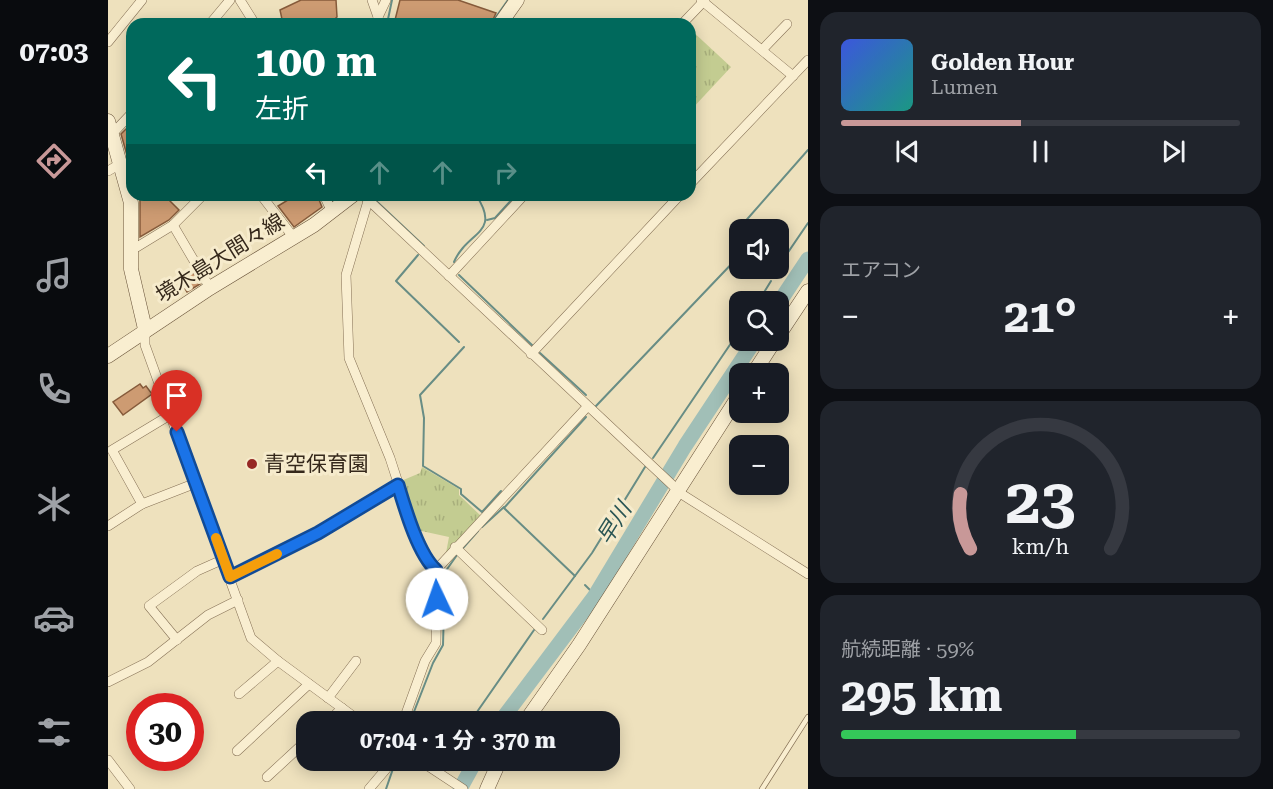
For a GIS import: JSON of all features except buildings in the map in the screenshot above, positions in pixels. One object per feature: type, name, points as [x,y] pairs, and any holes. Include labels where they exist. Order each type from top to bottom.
[{"type":"street","points":[[129,18],[142,0]]},
{"type":"street","points":[[215,18],[230,0]]},
{"type":"street","points":[[240,0],[251,18]]},
{"type":"street","points":[[372,0],[378,18]]},
{"type":"street","points":[[380,18],[386,0]]},
{"type":"street","points":[[505,18],[517,1]]},
{"type":"street","points":[[687,18],[703,1],[793,76]]},
{"type":"street","points":[[110,45],[126,22]]},
{"type":"street","points":[[762,50],[787,24]]},
{"type":"street","points":[[696,178],[808,60]]},
{"type":"street","points":[[126,117],[110,127],[114,168],[126,186]]},
{"type":"street","points":[[135,201],[133,277],[145,329],[145,345],[251,638],[346,711]]},
{"type":"street","points":[[132,250],[173,225],[197,201]]},
{"type":"street","points":[[266,201],[294,238]]},
{"type":"street","points":[[327,201],[332,212]]},
{"type":"street","name":"境木島大間々線","points":[[108,356],[145,329],[294,238],[346,201]]},
{"type":"street","points":[[364,201],[346,275],[347,348],[390,458],[411,523],[430,564],[436,570]]},
{"type":"street","points":[[368,201],[675,488],[808,574]]},
{"type":"street","points":[[448,276],[518,201]]},
{"type":"street","points":[[531,354],[674,201]]},
{"type":"street","points":[[173,225],[210,288]]},
{"type":"street","points":[[789,320],[808,291]]},
{"type":"street","points":[[407,711],[425,661],[436,643],[436,570],[587,407]]},
{"type":"street","points":[[533,711],[579,645],[675,488],[729,410]]},
{"type":"street","points":[[142,504],[112,450],[170,415]]},
{"type":"street","points":[[108,526],[142,504],[196,483]]},
{"type":"street","points":[[230,577],[318,533],[398,485]]},
{"type":"street","points":[[455,547],[542,630]]},
{"type":"street","points":[[177,640],[149,606],[197,571],[224,559]]},
{"type":"street","points":[[108,682],[148,662],[208,615],[238,600]]},
{"type":"street","points":[[239,694],[278,661]]},
{"type":"street","points":[[328,698],[356,661]]},
{"type":"street","points":[[237,752],[309,684]]},
{"type":"street","points":[[339,711],[342,708]]},
{"type":"street","points":[[267,777],[296,750]]},
{"type":"street","points":[[108,760],[130,789]]},
{"type":"street","points":[[369,789],[384,771]]},
{"type":"street","points":[[436,771],[463,789]]},
{"type":"street","points":[[487,789],[495,771]]},
{"type":"lane","points":[[762,789],[808,717]]},
{"type":"green space","points":[[696,35],[731,67],[696,105]]},
{"type":"green space","points":[[422,467],[459,489],[459,495],[481,516],[446,553],[449,537],[417,530],[401,481],[420,473]]},
{"type":"waterway","points":[[388,18],[392,0]]},
{"type":"waterway","points":[[495,18],[508,0]]},
{"type":"waterway","points":[[747,219],[808,150]]},
{"type":"waterway","points":[[376,201],[424,246]]},
{"type":"waterway","points":[[454,262],[484,225],[485,218],[479,201]]},
{"type":"waterway","points":[[487,220],[495,218],[511,201]]},
{"type":"waterway","points":[[789,251],[808,223]]},
{"type":"waterway","points":[[418,255],[396,281],[459,342]]},
{"type":"waterway","name":"早川","points":[[787,291],[808,259]]},
{"type":"waterway","points":[[596,406],[729,267]]},
{"type":"waterway","points":[[459,275],[533,346]]},
{"type":"waterway","points":[[765,291],[771,281]]},
{"type":"waterway","points":[[653,458],[729,346]]},
{"type":"waterway","points":[[464,347],[420,395],[424,418],[423,466],[461,489],[461,494],[482,512],[501,491]]},
{"type":"waterway","name":"早川","points":[[508,711],[594,597],[685,446],[748,351]]},
{"type":"waterway","points":[[540,353],[586,395]]},
{"type":"waterway","points":[[575,576],[504,508],[586,417]]},
{"type":"waterway","points":[[543,619],[592,553],[645,467]]},
{"type":"waterway","points":[[482,527],[504,507]]},
{"type":"waterway","points":[[463,548],[478,531]]},
{"type":"waterway","points":[[414,711],[433,663],[443,645],[445,572],[457,555]]},
{"type":"waterway","points":[[585,585],[595,595]]},
{"type":"waterway","points":[[478,711],[534,630]]},
{"type":"waterway","points":[[386,789],[392,771]]},
{"type":"waterway","name":"早川","points":[[460,789],[470,771]]},
{"type":"slow traffic","points":[[216,538],[230,577],[277,554]]},
{"type":"place","name":"青空保育園","points":[[252,464]]},
{"type":"route","points":[[177,432],[230,577],[318,533],[398,485],[411,523],[430,564],[436,570],[437,599]]}]
